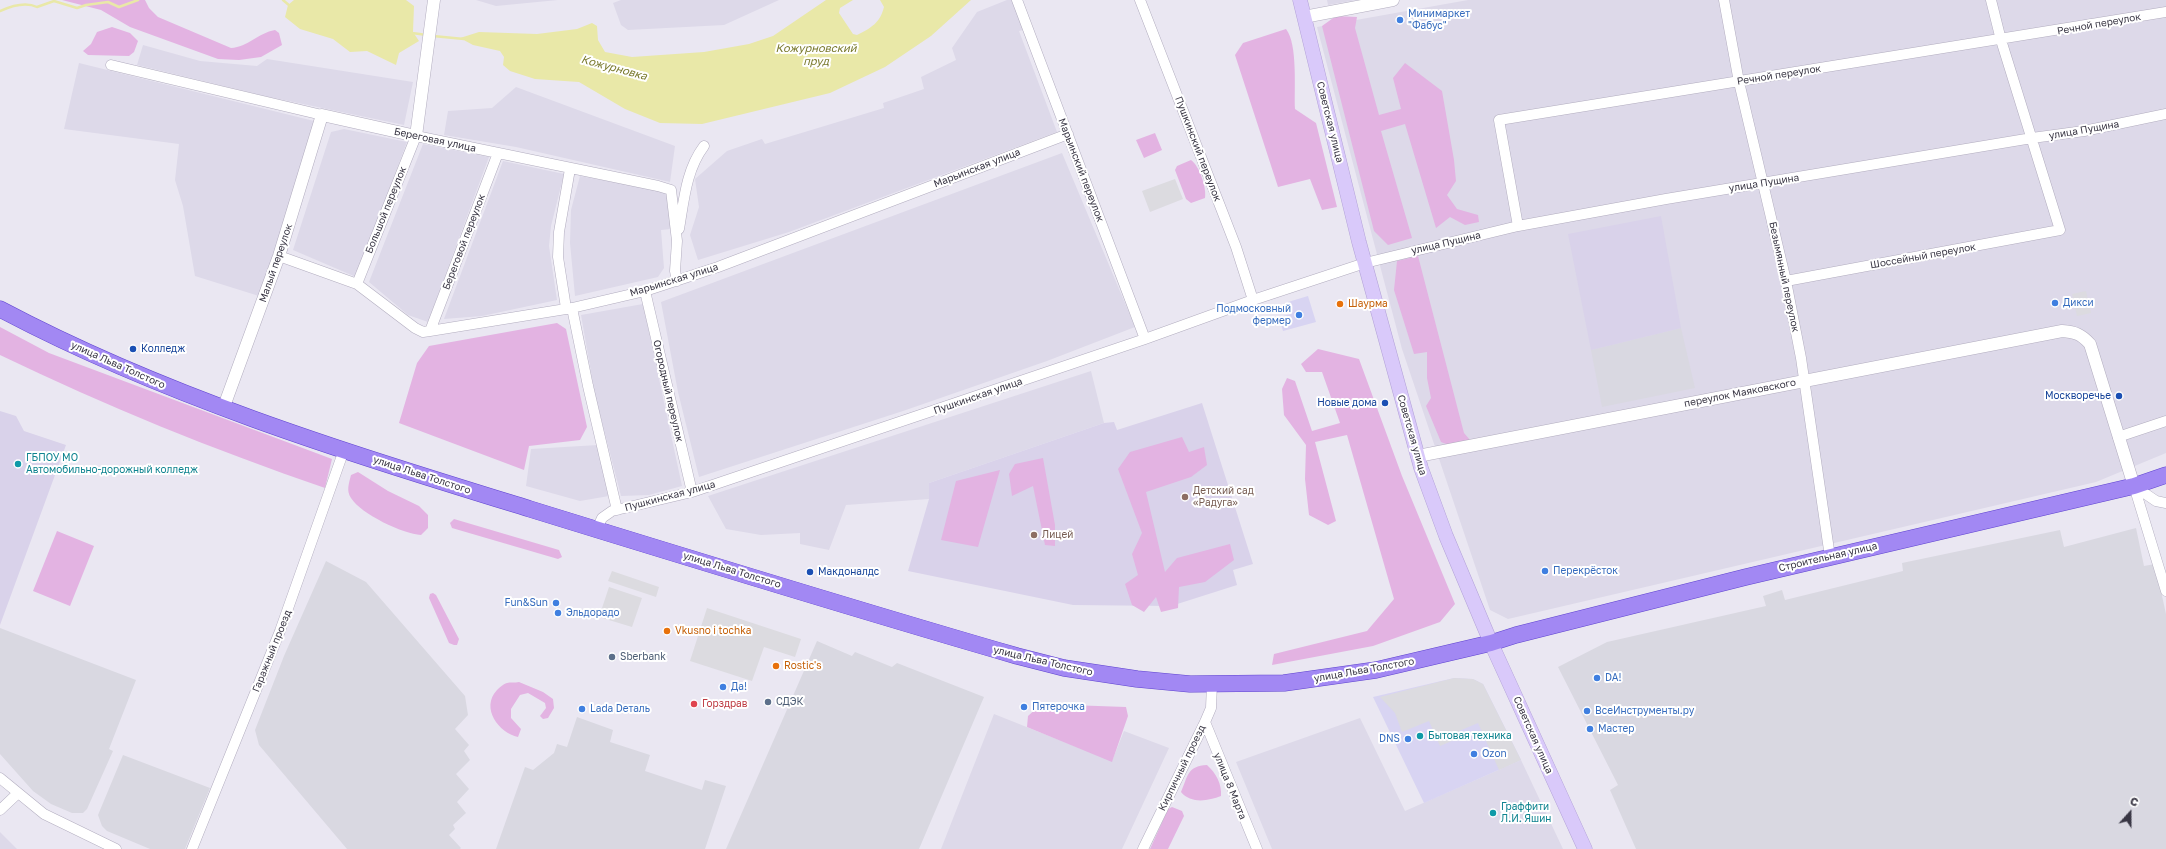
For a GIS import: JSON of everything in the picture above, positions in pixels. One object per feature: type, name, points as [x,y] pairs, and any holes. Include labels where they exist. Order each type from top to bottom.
[{"type":"highway","name":"улица Льва Толстого","points":[[0,309],[139,376],[223,409],[344,450],[597,529],[970,642],[1064,668],[1137,679],[1212,684],[1284,683],[1376,670],[1491,643]]},
{"type":"highway","name":"Строительная улица","points":[[1491,643],[1660,598],[2134,486],[2166,475]]},
{"type":"main road","name":"Советская улица","points":[[1300,0],[1365,263],[1418,456],[1446,536],[1491,643],[1585,849]]},
{"type":"street","points":[[416,136],[434,0]]},
{"type":"street","name":"Марьинский переулок","points":[[1017,0],[1145,339]]},
{"type":"street","name":"Пушкинский переулок","points":[[1140,0],[1236,247],[1253,300]]},
{"type":"street","points":[[1304,17],[1393,0]]},
{"type":"street","name":"Безымянный переулок","points":[[1724,0],[1739,82],[1786,281],[1805,380],[1830,557]]},
{"type":"street","points":[[1991,0],[2001,40],[2032,138]]},
{"type":"street","name":"Речной переулок","points":[[1518,226],[1499,120],[2001,40],[2166,12]]},
{"type":"street","name":"Береговая улица","points":[[111,65],[416,136],[658,186],[671,190],[677,241],[675,271],[677,281]]},
{"type":"street","name":"улица Пущина","points":[[1365,263],[1518,226],[1763,183],[2032,138],[2084,131],[2166,114]]},
{"type":"street","name":"Малый переулок","points":[[223,409],[279,256],[322,115]]},
{"type":"street","name":"Марьинская улица","points":[[279,256],[357,284],[415,328],[423,332],[430,331],[569,308],[645,291],[677,281],[1068,134]]},
{"type":"street","name":"Большой переулок","points":[[357,284],[416,136]]},
{"type":"street","name":"Шоссейный переулок","points":[[1786,281],[2060,230],[2032,138]]},
{"type":"street","points":[[677,241],[686,186],[694,158],[704,146]]},
{"type":"street","name":"Береговой переулок","points":[[430,331],[498,153]]},
{"type":"street","points":[[570,169],[559,238],[558,257],[617,510]]},
{"type":"street","name":"Пушкинская улица","points":[[597,529],[602,518],[617,510],[692,492],[1365,263]]},
{"type":"street","name":"Огородный переулок","points":[[645,291],[692,492]]},
{"type":"street","name":"переулок Маяковского","points":[[1418,456],[2062,331],[2073,332],[2083,336],[2090,344],[2118,437]]},
{"type":"street","points":[[2166,421],[2118,437],[2166,591]]},
{"type":"street","name":"Гаражный проезд","points":[[192,849],[280,631],[319,527],[344,450]]},
{"type":"street","points":[[2134,486],[2156,501],[2166,504]]},
{"type":"street","name":"Кирпичный проезд","points":[[1143,849],[1211,708],[1212,684]]},
{"type":"street","name":"улица 8 Марта","points":[[1205,722],[1257,849]]},
{"type":"street","points":[[0,778],[17,794],[44,814],[116,849]]},
{"type":"street","points":[[0,810],[17,794]]},
{"type":"shaded area","points":[[62,0],[145,0],[149,8],[158,17],[231,48],[243,45],[263,34],[275,30],[279,33],[282,45],[261,57],[239,60],[218,59],[130,27],[101,10]]},
{"type":"shaded area","points":[[476,0],[558,0],[496,6]]},
{"type":"shaded area","points":[[621,0],[779,0],[724,25],[628,30],[621,25],[613,3]]},
{"type":"shaded area","points":[[1007,0],[1013,0],[1023,30],[1019,31],[1057,132],[789,232],[698,260],[690,235],[699,207],[695,179],[727,151],[762,139],[765,144],[884,108],[883,103],[924,89],[921,77],[956,60],[952,48],[977,12]]},
{"type":"shaded area","points":[[1327,0],[1357,0],[1328,5]]},
{"type":"shaded area","points":[[1468,0],[2166,0],[2166,453],[2096,482],[1508,619],[1490,610],[1402,349],[1317,27]]},
{"type":"shaded area","points":[[1336,16],[1357,17],[1355,28],[1379,115],[1401,109],[1393,78],[1405,63],[1442,91],[1454,160],[1456,181],[1447,195],[1457,209],[1478,215],[1479,222],[1465,225],[1450,217],[1436,228],[1405,124],[1381,131],[1412,238],[1388,245],[1374,231],[1322,26]]},
{"type":"shaded area","points":[[112,27],[130,33],[138,41],[134,52],[129,56],[88,55],[83,51],[91,44],[97,32]]},
{"type":"shaded area","points":[[1286,29],[1290,36],[1294,56],[1295,109],[1316,123],[1337,207],[1322,210],[1310,179],[1278,187],[1235,55],[1243,43]]},
{"type":"shaded area","points":[[143,45],[200,61],[257,66],[267,59],[413,82],[404,125],[269,97],[137,65]]},
{"type":"shaded area","points":[[79,63],[314,121],[292,200],[259,296],[195,276],[183,206],[175,180],[179,144],[64,129]]},
{"type":"shaded area","points":[[516,87],[675,146],[670,182],[516,147],[444,135],[448,111],[492,108]]},
{"type":"shaded area","points":[[344,129],[407,142],[356,277],[293,250],[331,132]]},
{"type":"shaded area","points":[[1155,133],[1162,150],[1144,158],[1136,140]]},
{"type":"shaded area","points":[[423,144],[489,157],[428,322],[408,315],[369,282]]},
{"type":"shaded area","points":[[1062,153],[1135,327],[1047,361],[903,411],[699,477],[678,392],[661,302]]},
{"type":"shaded area","points":[[1191,160],[1197,167],[1204,183],[1205,198],[1191,203],[1186,199],[1175,170],[1177,166]]},
{"type":"shaded area","points":[[503,161],[564,174],[551,226],[549,246],[557,300],[482,316],[444,319]]},
{"type":"shaded area","points":[[580,176],[668,192],[671,229],[661,230],[664,268],[658,277],[575,296],[570,243],[571,210]]},
{"type":"shaded area","points":[[1175,179],[1183,199],[1150,212],[1142,191]]},
{"type":"shaded area","points":[[1661,216],[1681,328],[1591,350],[1568,234]]},
{"type":"shaded area","points":[[1418,256],[1464,433],[1470,440],[1456,448],[1441,442],[1426,406],[1431,398],[1427,378],[1427,352],[1414,354],[1394,290],[1397,261]]},
{"type":"shaded area","points":[[2086,291],[2091,313],[2077,316],[2072,294]]},
{"type":"shaded area","name":"Подмосковный фермер","points":[[1308,296],[1316,322],[1283,331],[1279,317],[1291,314],[1288,302]]},
{"type":"shaded area","points":[[643,304],[682,486],[649,495],[621,496],[595,395],[581,315]]},
{"type":"shaded area","points":[[557,323],[566,329],[587,427],[580,440],[529,446],[524,470],[399,423],[417,363],[429,346]]},
{"type":"shaded area","points":[[0,327],[49,353],[332,459],[325,488],[201,443],[80,392],[0,355]]},
{"type":"shaded area","points":[[1681,328],[1695,388],[1602,407],[1591,350]]},
{"type":"shaded area","points":[[1318,349],[1359,359],[1402,476],[1455,604],[1440,622],[1373,646],[1272,665],[1274,654],[1367,631],[1394,599],[1347,435],[1315,442],[1336,521],[1328,525],[1309,515],[1305,479],[1306,445],[1284,415],[1282,389],[1287,378],[1295,381],[1312,431],[1340,423],[1322,372],[1306,372],[1301,364]]},
{"type":"shaded area","points":[[1091,371],[1104,423],[929,483],[929,499],[846,505],[829,550],[800,544],[800,533],[761,535],[726,529],[708,496]]},
{"type":"shaded area","name":"Лицей","points":[[1202,403],[1253,564],[1233,570],[1237,585],[1171,606],[1073,605],[908,571],[929,499],[929,483],[1104,423],[1114,422],[1117,430]]},
{"type":"shaded area","points":[[0,411],[16,416],[24,431],[66,445],[0,625]]},
{"type":"shaded area","points":[[1182,437],[1189,452],[1204,447],[1207,465],[1191,477],[1146,492],[1165,572],[1177,558],[1230,544],[1234,560],[1205,582],[1179,587],[1178,608],[1161,612],[1156,597],[1144,612],[1132,605],[1125,584],[1138,575],[1132,554],[1142,533],[1118,469],[1130,452]]},
{"type":"shaded area","points":[[598,445],[609,496],[580,501],[526,486],[531,449]]},
{"type":"shaded area","points":[[1043,458],[1055,525],[1055,546],[1045,545],[1033,486],[1012,496],[1009,474],[1015,464]]},
{"type":"shaded area","points":[[1000,470],[978,547],[941,540],[956,481]]},
{"type":"shaded area","points":[[358,472],[388,491],[419,506],[428,515],[428,528],[421,535],[404,531],[383,522],[356,504],[349,495],[348,487],[351,475]]},
{"type":"shaded area","points":[[454,519],[559,550],[562,557],[558,559],[452,528],[450,523]]},
{"type":"shaded area","points":[[2136,528],[2144,566],[2155,564],[2166,614],[2166,849],[1636,849],[1610,790],[1618,785],[1558,667],[1607,642],[1766,606],[1763,596],[1782,590],[1785,600],[1903,571],[1902,563],[2060,530],[2064,547]]},
{"type":"shaded area","points":[[57,531],[94,546],[70,606],[33,591]]},
{"type":"shaded area","points":[[326,561],[366,582],[465,696],[468,715],[455,729],[469,745],[464,751],[470,760],[456,774],[469,789],[457,802],[466,813],[453,825],[455,829],[449,835],[461,848],[460,849],[347,849],[259,745],[255,730],[284,656]]},
{"type":"shaded area","points":[[612,571],[659,587],[656,597],[608,581]]},
{"type":"shaded area","points":[[609,587],[642,598],[632,627],[599,617]]},
{"type":"shaded area","points":[[433,593],[436,595],[459,639],[457,645],[449,643],[429,598],[430,594]]},
{"type":"shaded area","points":[[707,608],[801,639],[795,657],[764,647],[752,681],[690,661]]},
{"type":"shaded area","points":[[0,628],[136,680],[109,749],[113,751],[87,809],[83,813],[72,813],[51,804],[33,791],[0,754]]},
{"type":"shaded area","points":[[817,641],[852,656],[855,652],[892,667],[897,663],[984,697],[919,849],[726,849]]},
{"type":"shaded area","points":[[1454,678],[1473,679],[1483,684],[1521,760],[1424,803],[1373,697]]},
{"type":"shaded area","points":[[1454,678],[1473,679],[1483,684],[1521,760],[1499,770],[1478,723],[1459,731],[1461,737],[1440,746],[1429,721],[1402,732],[1395,713],[1380,697]]},
{"type":"shaded area","points":[[519,682],[543,692],[553,699],[554,708],[548,718],[543,719],[540,716],[546,708],[545,703],[528,693],[520,695],[511,709],[511,718],[521,729],[518,737],[511,735],[499,725],[491,712],[490,704],[492,697],[501,686],[508,683]]},
{"type":"shaded area","points":[[1041,704],[1126,707],[1128,716],[1112,762],[1027,727],[1028,716]]},
{"type":"shaded area","points":[[994,714],[1112,761],[1124,731],[1169,748],[1122,849],[941,849]]},
{"type":"shaded area","points":[[577,717],[613,730],[610,742],[650,755],[645,771],[702,790],[705,780],[726,786],[705,849],[496,849],[525,767],[533,770],[554,753],[557,744],[567,747]]},
{"type":"shaded area","points":[[1360,718],[1405,811],[1521,760],[1563,849],[1272,849],[1236,762]]},
{"type":"shaded area","points":[[123,755],[210,788],[185,849],[150,849],[107,831],[102,826],[98,815]]},
{"type":"shaded area","points":[[1207,765],[1218,779],[1221,796],[1205,800],[1195,800],[1185,796],[1181,792],[1189,773],[1195,767]]},
{"type":"shaded area","points":[[1172,807],[1182,811],[1184,816],[1168,849],[1150,849],[1168,809]]},
{"type":"shaded area","points":[[0,832],[17,849],[0,849]]},
{"type":"water","points":[[294,0],[406,0],[414,6],[413,32],[419,41],[399,53],[396,65],[367,51],[350,52],[333,39],[300,29],[285,17],[288,5]]},
{"type":"water","name":"Кожурновский пруд","points":[[826,0],[853,0],[840,8],[839,13],[853,34],[857,35],[871,27],[880,17],[884,7],[880,0],[971,0],[931,36],[885,67],[830,93],[702,124],[660,123],[625,109],[579,82],[535,79],[510,71],[503,65],[504,57],[500,51],[473,45],[460,38],[479,32],[537,34],[577,29],[592,23],[597,26],[598,40],[605,52],[632,57],[704,52],[749,44],[773,36]]},
{"type":"waterway","name":"Кожурновка","points":[[0,11],[23,4],[37,7],[54,1],[77,8],[86,5],[108,2],[119,7],[138,0]]},
{"type":"waterway","name":"Кожурновка","points":[[283,0],[290,6]]},
{"type":"waterway","name":"Кожурновка","points":[[412,33],[427,35]]},
{"type":"waterway","name":"Кожурновка","points":[[433,36],[464,39]]},
{"type":"place","name":"Минимаркет \"Фабус\"","points":[[1400,20]]},
{"type":"place","name":"Дикси","points":[[2055,303]]},
{"type":"place","name":"Шаурма","points":[[1340,304]]},
{"type":"place","name":"Подмосковный фермер","points":[[1299,315]]},
{"type":"place","name":"Колледж","points":[[133,349]]},
{"type":"place","name":"Москворечье","points":[[2119,396]]},
{"type":"place","name":"Новые дома","points":[[1385,403]]},
{"type":"place","name":"ГБПОУ МО Автомобильно-дорожный колледж","points":[[18,464]]},
{"type":"place","name":"Детский сад «Радуга»","points":[[1185,497]]},
{"type":"place","name":"Лицей","points":[[1034,535]]},
{"type":"place","name":"Перекрёсток","points":[[1545,571]]},
{"type":"place","name":"Макдоналдс","points":[[810,572]]},
{"type":"place","name":"Fun&Sun","points":[[556,603]]},
{"type":"place","name":"Эльдорадо","points":[[558,613]]},
{"type":"place","name":"Vkusno i tochka","points":[[667,631]]},
{"type":"place","name":"Sberbank","points":[[612,657]]},
{"type":"place","name":"Rostic's","points":[[776,666]]},
{"type":"place","name":"DA!","points":[[1597,678]]},
{"type":"place","name":"Да!","points":[[723,687]]},
{"type":"place","name":"СДЭК","points":[[768,702]]},
{"type":"place","name":"Горздрав","points":[[694,704]]},
{"type":"place","name":"Пятерочка","points":[[1024,707]]},
{"type":"place","name":"Lada Dеталь","points":[[582,709]]},
{"type":"place","name":"ВсеИнструменты.ру","points":[[1587,711]]},
{"type":"place","name":"Мастер","points":[[1590,729]]},
{"type":"place","name":"Бытовая техника","points":[[1420,736]]},
{"type":"place","name":"DNS","points":[[1408,739]]},
{"type":"place","name":"Ozon","points":[[1474,754]]},
{"type":"place","name":"Граффити Л.И. Яшин","points":[[1493,813]]}]
